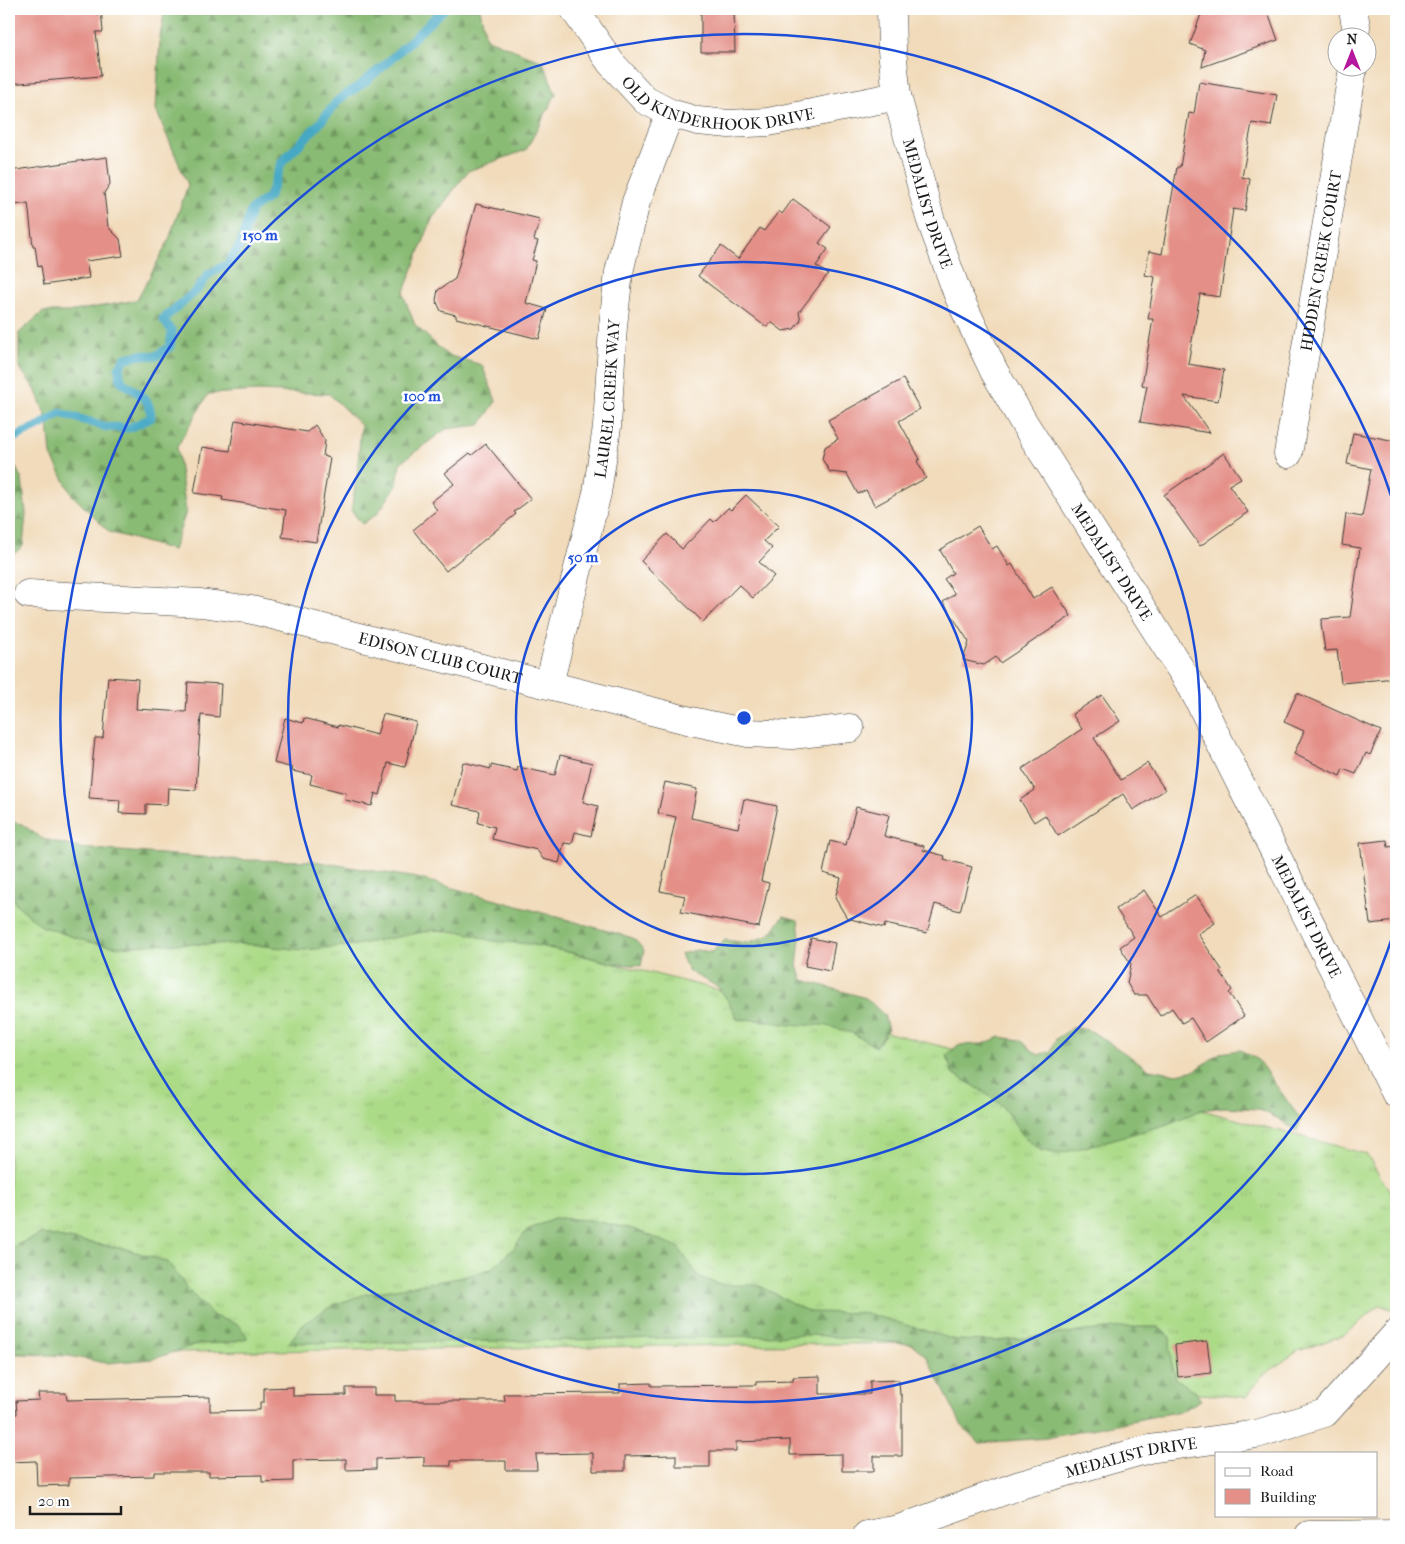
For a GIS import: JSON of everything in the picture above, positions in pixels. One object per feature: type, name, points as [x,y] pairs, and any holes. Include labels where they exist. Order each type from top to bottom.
[{"type":"street","name":"OLD KINDERHOOK DRIVE","points":[[574,9],[606,56],[645,100],[670,113],[698,121],[728,124],[768,122],[897,96]]},
{"type":"street","name":"MEDALIST DRIVE","points":[[891,9],[892,50],[897,96],[930,218],[958,295],[994,371],[1024,423],[1192,688],[1396,1094]]},
{"type":"street","points":[[1352,9],[1356,28]]},
{"type":"street","name":"HIDDEN CREEK COURT","points":[[1288,454],[1351,78]]},
{"type":"street","name":"LAUREL CREEK WAY","points":[[549,684],[597,493],[607,427],[612,336],[619,272],[636,202],[670,113]]},
{"type":"street","name":"EDISON CLUB COURT","points":[[28,594],[201,603],[252,610],[691,721],[748,733],[792,735],[850,728]]},
{"type":"street","name":"MEDALIST DRIVE","points":[[867,1535],[899,1529],[1020,1485],[1149,1449],[1258,1434],[1325,1413],[1396,1334]]},
{"type":"street","points":[[1309,1535],[1396,1534]]},
{"type":"green space","points":[[165,9],[337,9],[344,13],[357,9],[480,9],[486,38],[543,62],[556,94],[526,150],[468,171],[432,219],[403,294],[415,325],[447,355],[482,365],[496,401],[480,425],[446,429],[400,463],[397,485],[377,514],[362,524],[351,510],[357,476],[361,425],[329,394],[258,391],[208,394],[177,447],[186,512],[173,550],[109,532],[72,495],[51,455],[48,422],[35,389],[19,367],[19,333],[43,312],[68,312],[137,300],[168,242],[188,185],[156,110],[160,37]]},
{"type":"green space","points":[[9,453],[22,480],[26,513],[23,546],[9,558]]},
{"type":"green space","points":[[9,822],[22,824],[41,838],[78,848],[242,860],[313,861],[417,878],[633,938],[644,950],[641,966],[612,963],[529,944],[492,941],[462,932],[433,930],[356,945],[304,950],[245,944],[159,944],[119,947],[88,942],[41,926],[15,903],[9,889]]},
{"type":"green space","points":[[9,851],[207,861],[988,1058],[1179,1104],[1366,1154],[1396,1201],[1396,1311],[1380,1305],[1344,1335],[1298,1351],[1262,1376],[1246,1397],[985,1380],[921,1343],[9,1354]]},
{"type":"green space","points":[[784,916],[798,920],[800,938],[797,966],[803,980],[866,998],[884,1015],[888,1030],[876,1047],[852,1033],[824,1025],[791,1025],[737,1019],[729,1002],[718,987],[688,971],[681,954],[696,950],[712,952],[725,940],[747,943],[768,936]]},
{"type":"green space","points":[[1074,1027],[1091,1031],[1149,1069],[1177,1074],[1196,1070],[1220,1053],[1240,1050],[1257,1059],[1301,1120],[1297,1131],[1279,1119],[1258,1109],[1225,1107],[1201,1110],[1165,1125],[1059,1154],[1040,1150],[1025,1138],[1001,1105],[981,1090],[952,1073],[947,1055],[958,1045],[983,1044],[1000,1037],[1020,1040],[1038,1055],[1051,1051],[1056,1039]]},
{"type":"green space","points":[[556,1218],[589,1220],[633,1229],[678,1247],[699,1277],[723,1285],[758,1285],[809,1312],[866,1313],[956,1340],[997,1341],[1123,1327],[1158,1327],[1170,1337],[1171,1360],[1176,1379],[1194,1390],[1201,1400],[1181,1411],[1047,1438],[979,1443],[962,1426],[927,1357],[912,1344],[813,1335],[289,1343],[302,1325],[333,1305],[366,1294],[459,1278],[491,1269],[513,1249],[527,1230]]},
{"type":"green space","points":[[41,1234],[126,1249],[168,1262],[190,1292],[214,1316],[239,1325],[248,1338],[227,1343],[198,1344],[153,1359],[106,1363],[69,1356],[9,1353],[9,1251],[12,1247]]},
{"type":"building","points":[[9,9],[101,9],[103,32],[96,32],[101,76],[9,84]]},
{"type":"building","points":[[701,9],[734,9],[735,52],[701,52]]},
{"type":"building","points":[[1203,9],[1267,9],[1278,40],[1202,67],[1205,50],[1190,44]]},
{"type":"building","points":[[1199,82],[1277,95],[1271,126],[1252,123],[1242,177],[1250,179],[1245,211],[1233,209],[1220,297],[1200,294],[1188,364],[1224,370],[1218,401],[1184,396],[1210,433],[1140,422],[1147,386],[1142,385],[1153,319],[1148,319],[1155,277],[1145,275],[1149,251],[1162,254],[1177,167],[1180,167],[1189,113],[1194,114]]},
{"type":"building","points":[[107,157],[110,184],[104,193],[108,227],[120,239],[123,256],[86,261],[89,278],[44,285],[41,266],[38,267],[35,246],[33,246],[28,203],[9,206],[9,171]]},
{"type":"building","points":[[793,199],[831,227],[819,243],[828,249],[816,266],[828,274],[799,312],[801,320],[794,329],[783,331],[771,322],[766,327],[698,276],[721,246],[738,259],[760,228],[764,231],[779,211],[782,214]]},
{"type":"building","points":[[476,204],[540,219],[534,240],[538,241],[532,260],[536,261],[526,303],[547,309],[539,339],[456,318],[456,315],[441,311],[436,300],[438,290],[455,279]]},
{"type":"building","points":[[903,379],[920,409],[899,421],[920,459],[917,461],[926,478],[875,506],[866,490],[858,494],[847,474],[830,472],[822,459],[825,447],[838,439],[828,420]]},
{"type":"building","points":[[235,420],[307,432],[315,425],[325,441],[323,456],[330,458],[316,542],[282,537],[286,510],[222,500],[223,497],[194,493],[202,447],[230,451]]},
{"type":"building","points":[[1353,433],[1396,441],[1396,678],[1341,683],[1337,650],[1325,651],[1321,624],[1322,619],[1350,617],[1360,548],[1342,545],[1346,514],[1362,517],[1371,469],[1347,464]]},
{"type":"building","points":[[486,444],[531,499],[514,512],[516,514],[446,571],[413,530],[437,510],[431,502],[454,484],[445,473],[470,453],[472,455]]},
{"type":"building","points":[[1224,453],[1241,478],[1229,485],[1248,512],[1200,546],[1164,495]]},
{"type":"building","points":[[746,495],[779,526],[764,541],[772,548],[759,562],[774,576],[753,598],[739,585],[703,622],[641,561],[667,534],[682,549],[711,519],[714,522],[728,508],[731,510]]},
{"type":"building","points":[[978,526],[992,549],[997,546],[1009,566],[1012,564],[1033,599],[1052,587],[1071,616],[1000,663],[996,657],[984,665],[963,660],[969,642],[943,602],[955,594],[944,579],[953,573],[940,550]]},
{"type":"building","points":[[108,677],[138,679],[136,709],[186,712],[188,682],[221,684],[219,717],[201,715],[196,790],[168,788],[167,805],[146,804],[146,814],[119,813],[120,800],[89,798],[95,738],[103,738]]},
{"type":"building","points":[[1297,693],[1381,731],[1370,755],[1366,753],[1356,774],[1343,769],[1340,776],[1294,754],[1304,731],[1284,722]]},
{"type":"building","points":[[1102,695],[1120,721],[1094,738],[1121,780],[1147,763],[1165,790],[1133,810],[1123,794],[1058,836],[1045,815],[1034,822],[1020,800],[1035,790],[1022,769],[1082,729],[1072,714]]},
{"type":"building","points":[[383,714],[416,722],[405,767],[388,763],[380,795],[375,793],[372,806],[345,800],[346,793],[310,784],[312,775],[292,771],[293,768],[274,763],[285,718],[303,723],[304,718],[377,735]]},
{"type":"building","points":[[560,755],[592,763],[583,802],[598,806],[591,836],[575,832],[572,844],[564,843],[559,863],[543,859],[537,850],[492,839],[495,827],[478,823],[480,811],[452,805],[463,762],[491,769],[491,765],[517,771],[518,767],[555,775]]},
{"type":"building","points":[[665,782],[697,789],[691,818],[738,828],[744,799],[777,806],[761,881],[769,883],[759,927],[681,912],[685,896],[660,891],[676,817],[658,813]]},
{"type":"building","points":[[856,807],[889,815],[884,836],[924,846],[923,850],[945,856],[944,859],[972,867],[960,911],[935,904],[927,933],[885,924],[884,928],[847,918],[835,898],[841,878],[823,873],[830,841],[846,845]]},
{"type":"building","points":[[1387,840],[1388,847],[1396,846],[1396,921],[1370,924],[1360,843]]},
{"type":"building","points":[[1144,890],[1162,917],[1196,895],[1215,923],[1198,934],[1222,970],[1220,972],[1232,990],[1229,993],[1244,1016],[1206,1042],[1191,1018],[1182,1023],[1172,1008],[1160,1016],[1147,995],[1134,995],[1127,983],[1131,964],[1120,947],[1134,937],[1116,909]]},
{"type":"building","points":[[811,938],[835,943],[830,971],[805,966]]},
{"type":"building","points":[[1207,1341],[1211,1373],[1178,1377],[1175,1345]]},
{"type":"building","points":[[820,1376],[820,1394],[870,1394],[870,1381],[899,1380],[900,1395],[902,1395],[902,1456],[874,1456],[874,1471],[842,1471],[842,1454],[790,1455],[790,1440],[736,1442],[736,1451],[710,1451],[710,1467],[676,1467],[676,1455],[625,1456],[625,1471],[593,1471],[593,1453],[536,1454],[537,1470],[506,1470],[506,1461],[451,1461],[451,1466],[424,1466],[424,1457],[376,1459],[376,1469],[346,1470],[346,1459],[293,1460],[293,1481],[262,1482],[262,1475],[209,1476],[209,1472],[154,1472],[154,1476],[69,1478],[69,1485],[37,1486],[36,1461],[9,1462],[9,1415],[17,1414],[16,1401],[39,1400],[38,1393],[66,1393],[67,1400],[210,1397],[210,1411],[260,1410],[260,1402],[264,1402],[264,1388],[293,1387],[293,1396],[346,1395],[346,1388],[374,1388],[374,1395],[395,1395],[395,1401],[505,1401],[504,1394],[620,1393],[620,1384],[651,1383],[651,1386],[756,1385],[756,1382],[793,1381],[793,1377]]},
{"type":"waterway","points":[[9,440],[41,425],[60,413],[107,427],[129,428],[151,418],[148,405],[142,396],[121,381],[119,368],[125,358],[141,355],[156,356],[170,347],[172,331],[163,319],[196,291],[209,274],[228,264],[241,244],[251,210],[269,197],[282,162],[319,124],[338,100],[362,84],[388,62],[444,9]]}]
